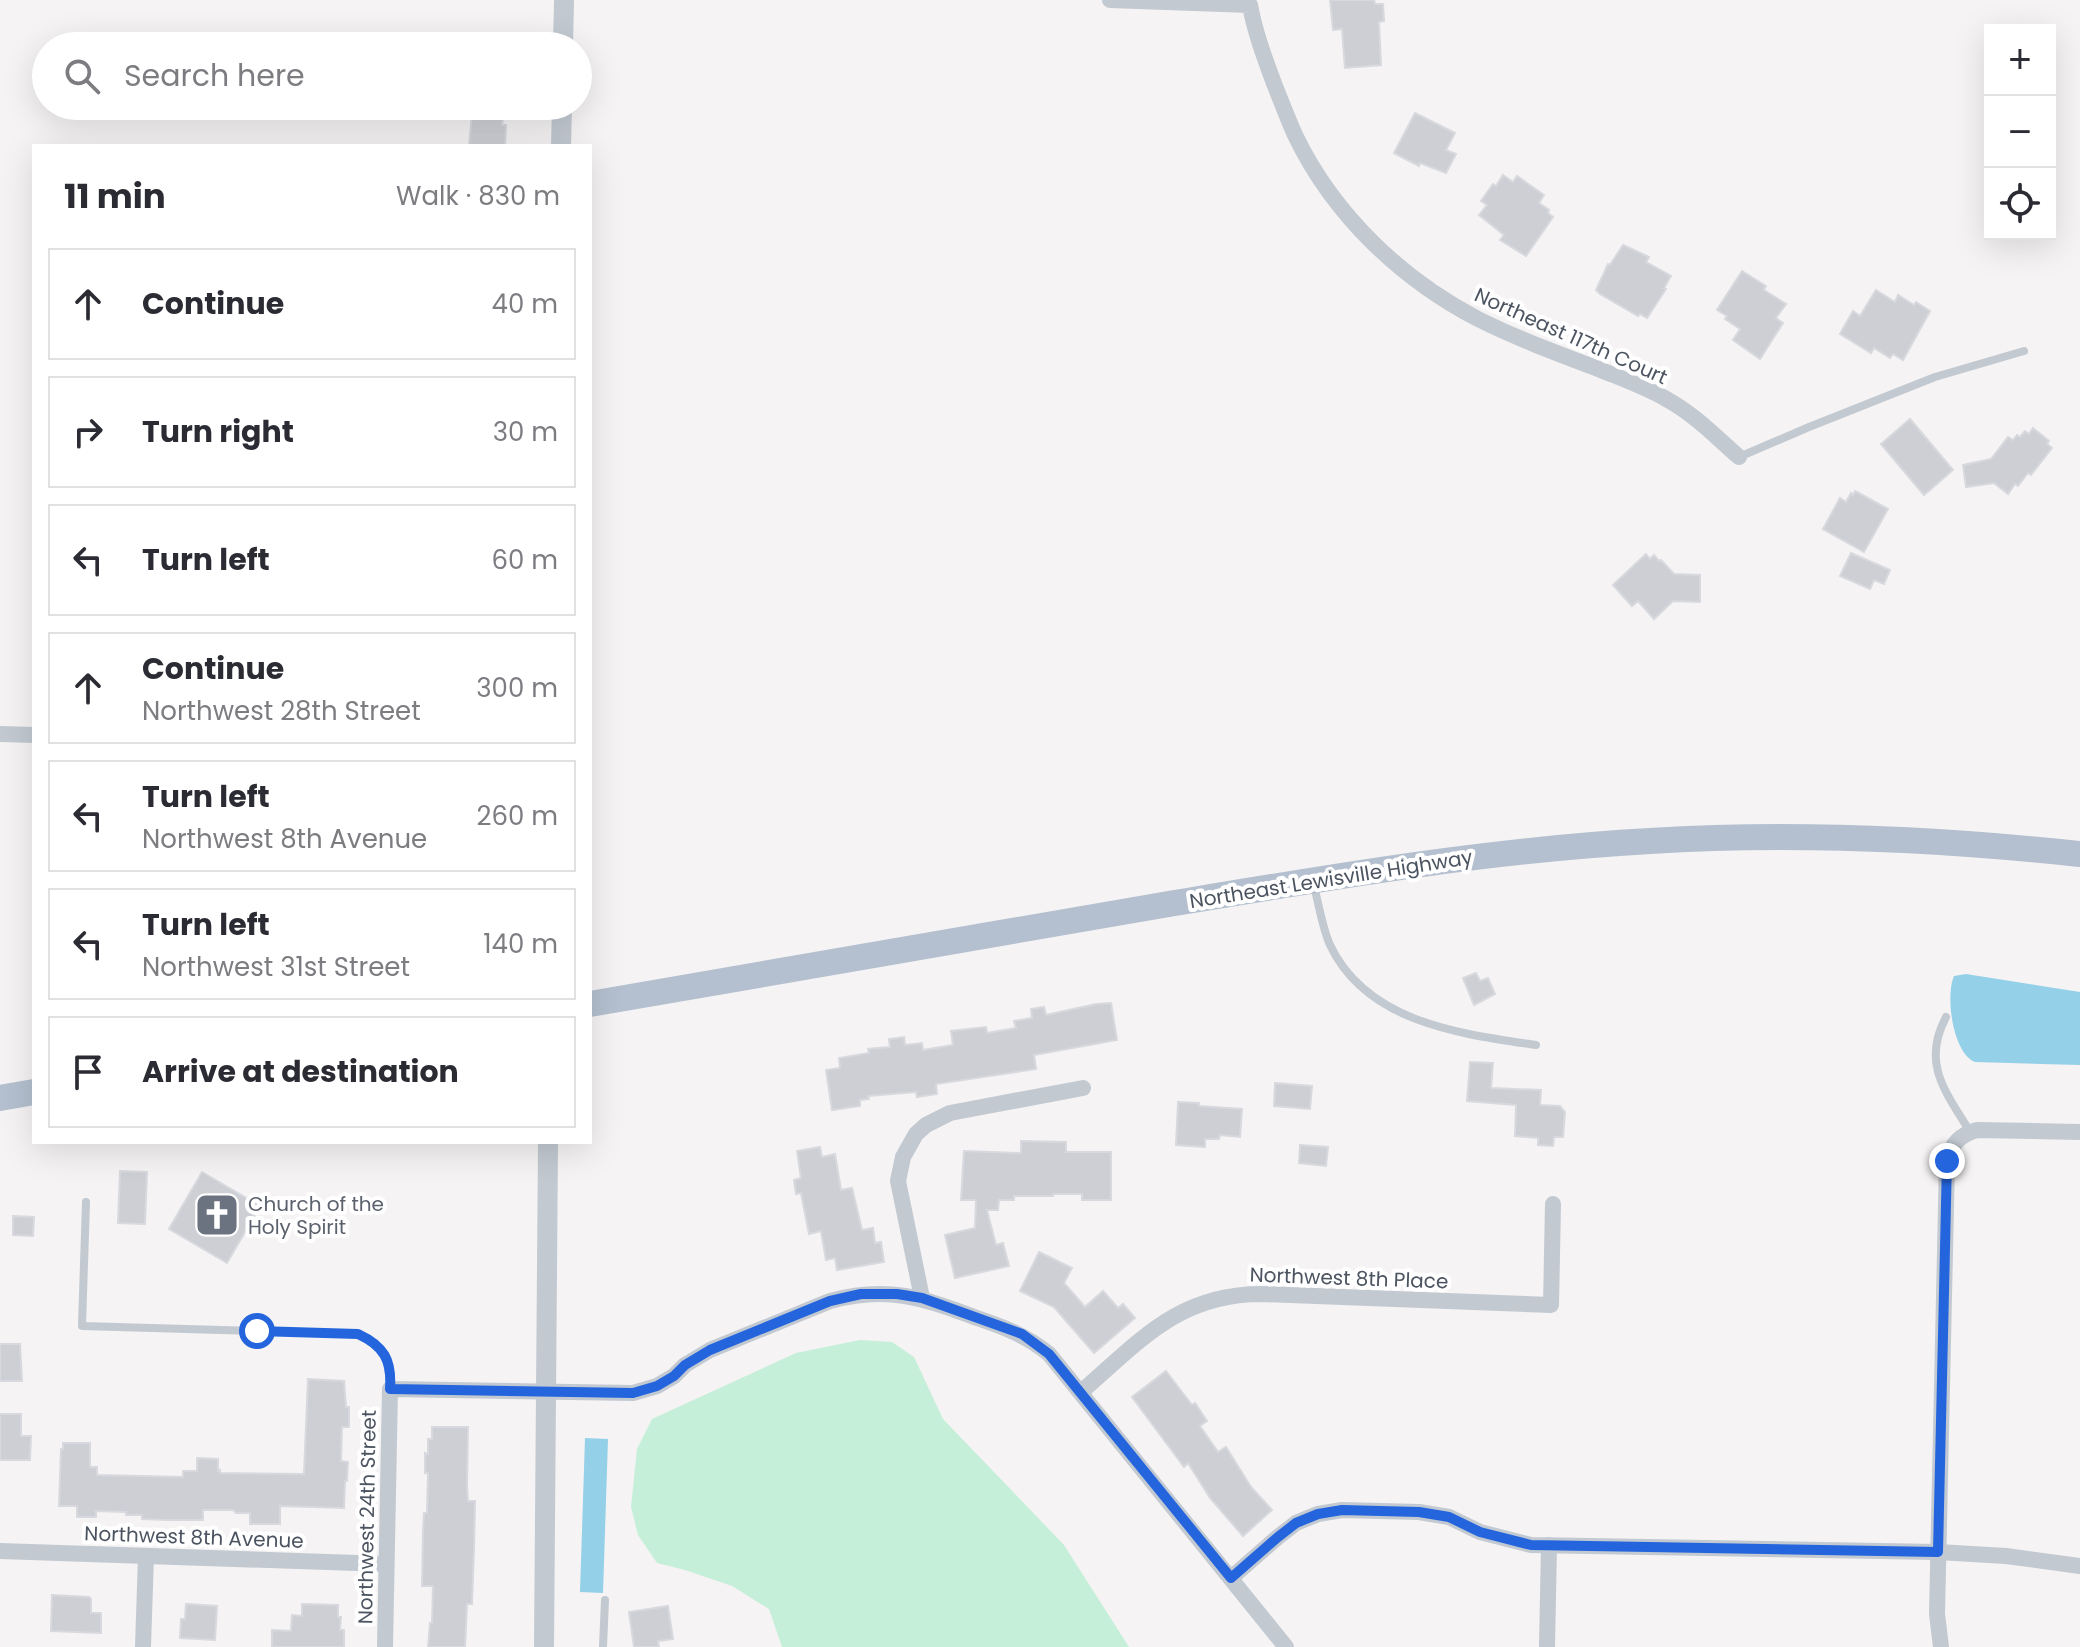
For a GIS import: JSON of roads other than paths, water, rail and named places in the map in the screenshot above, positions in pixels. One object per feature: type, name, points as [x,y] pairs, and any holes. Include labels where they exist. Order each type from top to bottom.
[{"type":"main road","name":"Northeast Lewisville Highway","points":[[592,1004],[1312,881],[1526,850],[1652,840],[1778,837],[1952,842],[2080,854]]},
{"type":"main road","points":[[0,1098],[32,1092]]},
{"type":"street","points":[[563,32],[564,0]]},
{"type":"street","name":"Northeast 117th Court","points":[[1110,0],[1250,2],[1265,60],[1296,137],[1310,163],[1345,212],[1388,258],[1428,290],[1477,318],[1666,398],[1689,413],[1739,457]]},
{"type":"street","points":[[561,144],[562,120]]},
{"type":"street","points":[[0,734],[32,735]]},
{"type":"street","points":[[922,1298],[898,1181],[908,1145],[926,1125],[950,1113],[1083,1088]]},
{"type":"street","points":[[1941,1647],[1937,1614],[1948,1153],[1964,1136],[1977,1130],[2080,1132]]},
{"type":"street","points":[[544,1647],[548,1144]]},
{"type":"street","name":"Northwest 8th Place","points":[[1081,1392],[1170,1317],[1223,1296],[1262,1294],[1551,1305],[1553,1204]]},
{"type":"street","points":[[390,1389],[619,1394],[648,1390],[665,1382],[710,1350],[830,1301],[877,1293],[922,1298],[1022,1334],[1049,1354],[1286,1647]]},
{"type":"street","name":"Northwest 24th Street","points":[[385,1647],[390,1389]]},
{"type":"street","points":[[1231,1578],[1296,1523],[1318,1514],[1342,1510],[1419,1512],[1449,1517],[1480,1532],[1531,1545],[1938,1552],[2006,1556],[2080,1566]]},
{"type":"street","points":[[1547,1647],[1549,1545]]},
{"type":"street","name":"Northwest 8th Avenue","points":[[0,1551],[386,1564]]},
{"type":"street","points":[[143,1647],[146,1556]]},
{"type":"lane","points":[[1739,457],[1935,377],[2024,351]]},
{"type":"lane","points":[[1312,881],[1329,943],[1344,968],[1373,998],[1413,1018],[1463,1034],[1536,1045]]},
{"type":"lane","points":[[1946,1017],[1940,1029],[1935,1061],[1939,1081],[1964,1136]]},
{"type":"lane","points":[[86,1202],[82,1326],[358,1334],[381,1349],[388,1361],[390,1389]]},
{"type":"lane","points":[[603,1647],[605,1600]]},
{"type":"water","points":[[1966,974],[2080,992],[2080,1065],[1975,1062],[1967,1057],[1956,1037],[1950,997],[1954,976]]},
{"type":"water","points":[[585,1438],[608,1439],[603,1593],[580,1592]]},
{"type":"place","name":"Church of the Holy Spirit","points":[[217,1215]]}]
